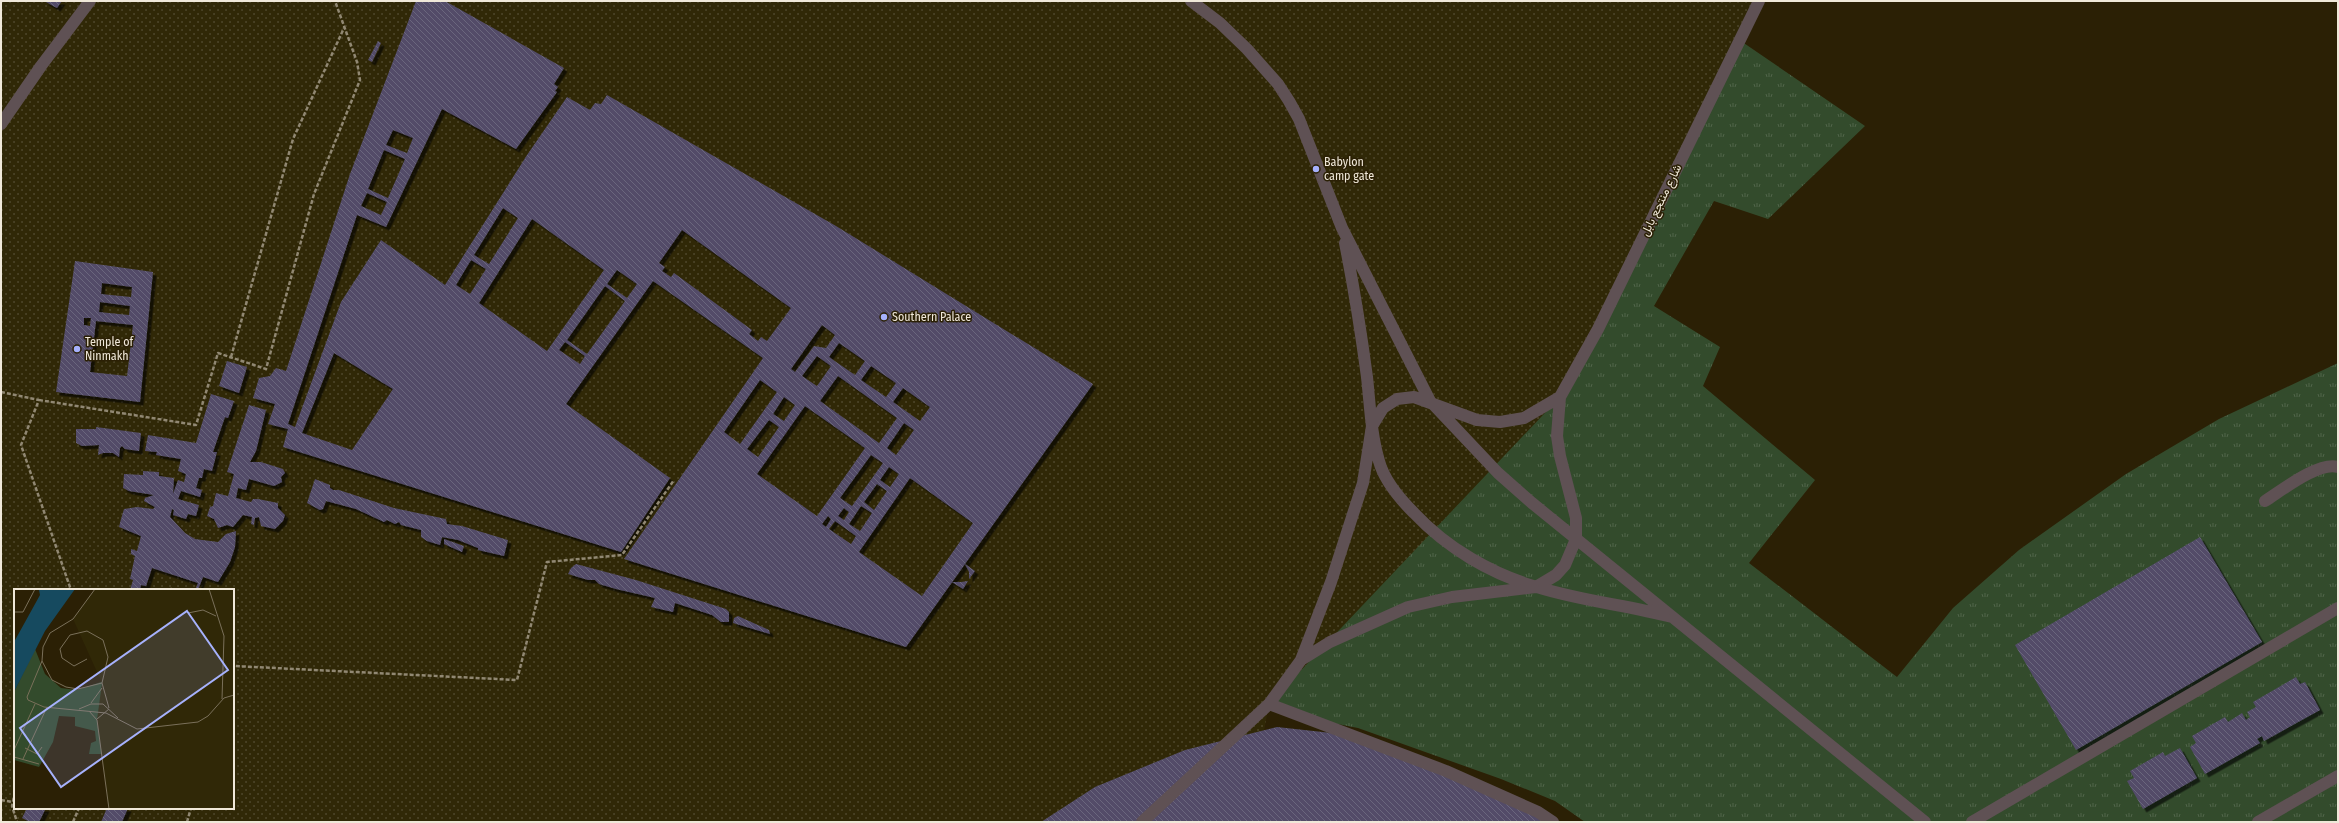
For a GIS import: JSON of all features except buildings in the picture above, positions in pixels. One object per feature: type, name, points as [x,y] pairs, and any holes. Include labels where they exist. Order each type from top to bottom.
[{"type":"street","points":[[1,124],[41,66],[90,1]]},
{"type":"street","points":[[1191,1],[1224,27],[1247,49],[1282,90],[1299,119],[1342,228],[1430,401],[1498,473],[1576,539],[1678,619],[1925,822]]},
{"type":"street","name":"شارع منتجع بابل","points":[[1576,539],[1576,518],[1560,456],[1557,436],[1560,397],[1598,329],[1758,1]]},
{"type":"street","points":[[1342,228],[1360,329],[1372,426],[1379,462],[1390,484],[1405,504],[1428,528],[1449,545],[1475,560],[1536,587],[1678,619]]},
{"type":"street","points":[[1142,822],[1269,704],[1301,660],[1349,530],[1363,483],[1372,426],[1382,408],[1397,399],[1414,397],[1430,401],[1454,413],[1477,420],[1500,422],[1524,418],[1560,397]]},
{"type":"street","points":[[2265,501],[2316,469],[2334,466],[2338,467]]},
{"type":"street","points":[[1301,660],[1330,642],[1408,607],[1452,597],[1536,587],[1556,575],[1565,565],[1576,539]]},
{"type":"street","points":[[1972,822],[2338,608]]},
{"type":"street","points":[[1269,704],[1446,771],[1538,812],[1553,822]]},
{"type":"street","points":[[2258,822],[2338,776]]},
{"type":"path","points":[[1,392],[39,400],[196,425],[218,353],[266,369],[314,194],[360,80],[357,62],[335,1]]},
{"type":"path","points":[[231,357],[293,139],[344,27]]},
{"type":"path","points":[[39,400],[21,446],[71,589]]},
{"type":"path","points":[[234,666],[517,680],[547,562],[622,555],[674,480]]},
{"type":"path","points":[[14,795],[12,802],[17,822]]},
{"type":"path","points":[[1,800],[12,802]]},
{"type":"path","points":[[73,822],[79,809]]},
{"type":"path","points":[[187,822],[191,809]]},
{"type":"green space","points":[[1713,22],[1865,126],[1768,219],[1714,201],[1654,306],[1720,347],[1703,386],[1815,480],[1749,563],[1897,677],[1953,608],[2019,550],[2126,474],[2219,419],[2338,363],[2338,822],[1585,822],[1555,801],[1501,779],[1358,728],[1210,699],[830,822]]},
{"type":"sand","points":[[1,1],[1757,1],[1560,397],[1269,704],[1247,822],[1,822]]},
{"type":"place","name":"Babylon camp gate","points":[[1316,169]]},
{"type":"place","name":"Southern Palace","points":[[884,317]]},
{"type":"place","name":"Temple of Ninmakh","points":[[77,349]]}]
